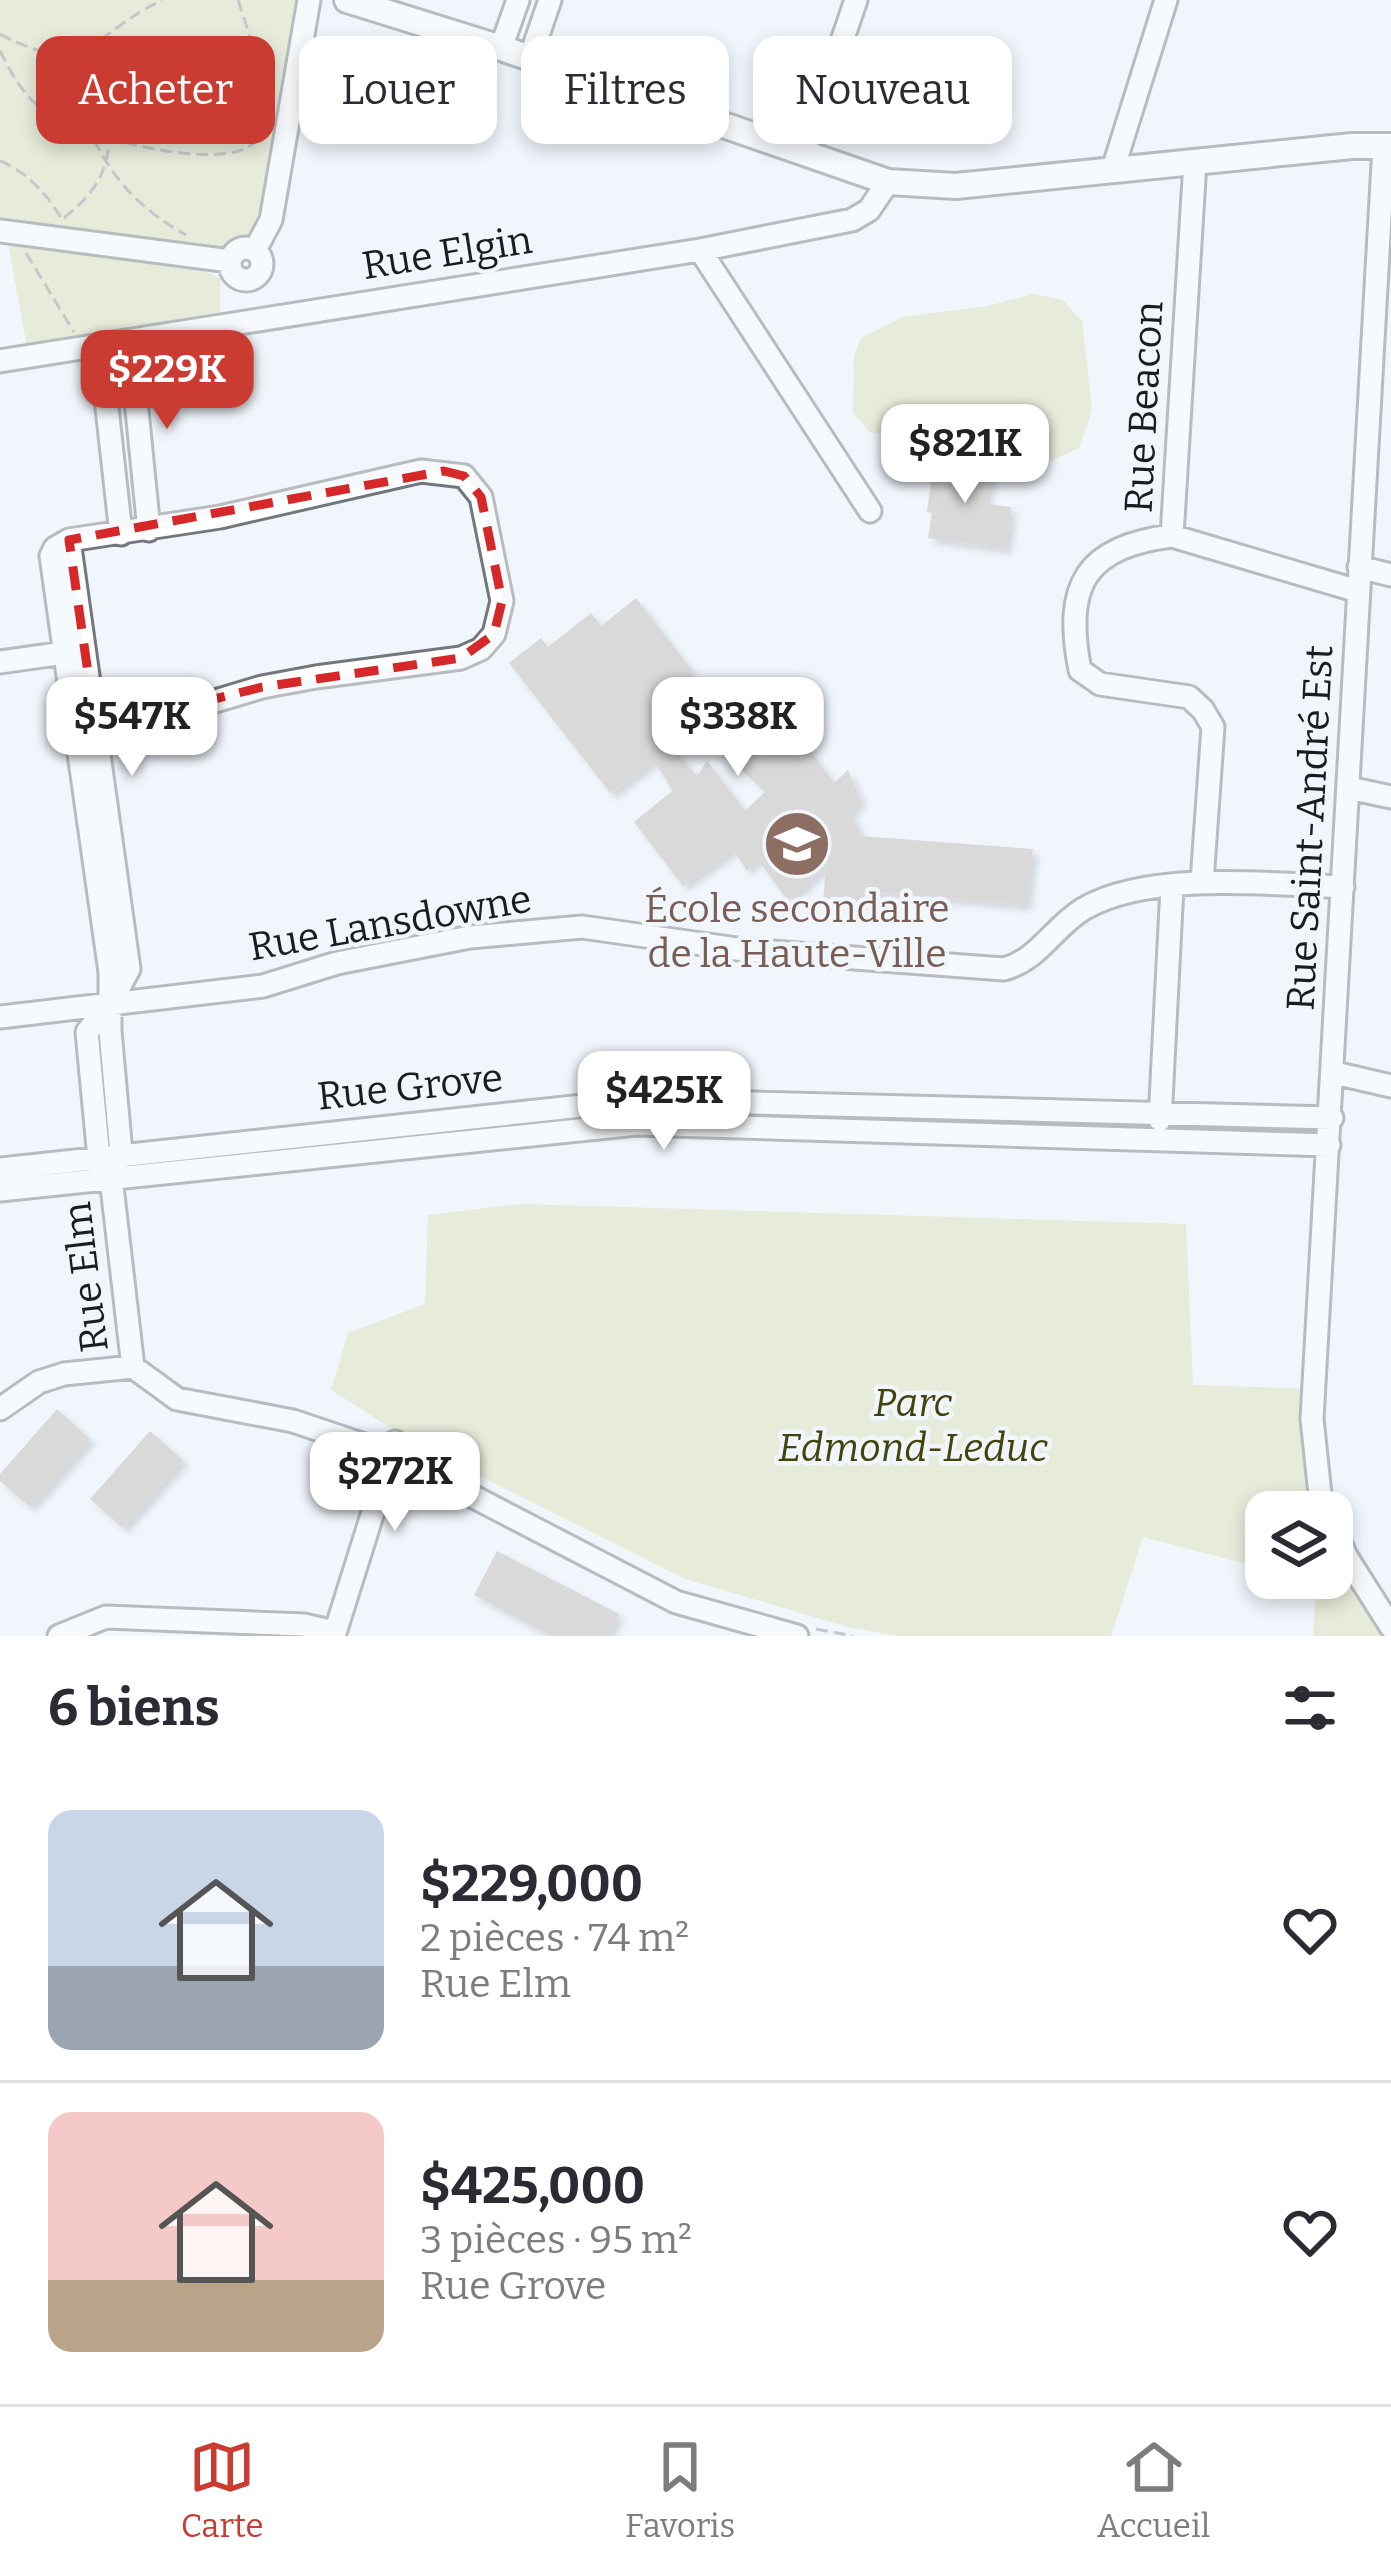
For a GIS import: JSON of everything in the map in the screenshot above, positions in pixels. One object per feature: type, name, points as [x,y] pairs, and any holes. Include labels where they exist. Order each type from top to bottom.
[{"type":"main road","points":[[347,0],[521,55]]},
{"type":"main road","points":[[729,127],[888,182],[956,186],[1387,146]]},
{"type":"street","points":[[244,281],[255,278],[262,268],[255,250],[271,220],[309,0]]},
{"type":"street","points":[[501,48],[518,0]]},
{"type":"street","points":[[538,36],[550,0]]},
{"type":"street","points":[[804,153],[856,0]]},
{"type":"street","points":[[1113,170],[1166,0]]},
{"type":"street","name":"Rue Saint-André Est","points":[[1320,1491],[1312,1419],[1335,1073],[1359,567],[1382,348],[1387,146]]},
{"type":"street","name":"Rue Beacon","points":[[1195,162],[1172,536],[1358,591]]},
{"type":"street","name":"Rue Elgin","points":[[0,361],[700,250],[852,220],[869,210],[888,182]]},
{"type":"street","points":[[7,232],[230,261]]},
{"type":"street","points":[[253,321],[244,281],[232,273],[230,261],[237,250],[255,250]]},
{"type":"street","points":[[700,250],[870,511]]},
{"type":"street","points":[[130,340],[149,530]]},
{"type":"street","points":[[88,347],[112,455],[122,534]]},
{"type":"street","points":[[112,455],[140,451]]},
{"type":"street","name":"Rue Elm","points":[[86,730],[182,711],[280,684],[461,658],[481,650],[494,634],[502,601],[481,497],[464,476],[421,471],[149,530],[69,540],[51,556],[75,651],[86,730],[102,836],[110,1004],[110,1163],[133,1367]]},
{"type":"street","points":[[1172,536],[1117,547],[1089,568],[1078,600],[1075,646],[1080,670],[1100,684],[1189,697],[1213,727],[1202,882]]},
{"type":"street","points":[[1359,567],[1391,575]]},
{"type":"street","points":[[0,662],[75,651]]},
{"type":"street","points":[[1349,788],[1391,797]]},
{"type":"street","name":"Rue Lansdowne","points":[[0,1017],[263,986],[337,964],[470,937],[582,927],[744,950],[1004,969],[1025,963],[1082,910],[1113,896],[1202,882],[1343,887]]},
{"type":"street","points":[[1159,1137],[1172,887]]},
{"type":"street","points":[[1335,1073],[1391,1085]]},
{"type":"street","name":"Rue Grove","points":[[0,1190],[110,1163],[638,1100],[1332,1118]]},
{"type":"street","name":"Rue Grove","points":[[0,1168],[637,1124],[1329,1145]]},
{"type":"street","points":[[0,1409],[39,1382],[64,1374],[133,1367],[177,1399],[293,1421],[393,1448],[676,1602],[797,1636]]},
{"type":"street","points":[[59,1636],[106,1617],[304,1625],[334,1634],[393,1448]]},
{"type":"street","points":[[1353,1567],[1391,1627]]},
{"type":"path","points":[[109,36],[162,0]]},
{"type":"path","points":[[238,0],[250,36]]},
{"type":"path","points":[[0,34],[36,51]]},
{"type":"path","points":[[0,51],[14,80],[36,104]]},
{"type":"path","points":[[94,144],[107,167],[147,210],[200,242]]},
{"type":"path","points":[[0,161],[35,184],[62,219],[84,202],[107,167],[109,144]]},
{"type":"path","points":[[150,144],[230,154],[248,144]]},
{"type":"path","points":[[7,232],[88,347]]},
{"type":"highlighted area","points":[[444,471],[464,476],[481,497],[502,601],[494,634],[461,658],[262,687],[96,729],[69,540]]},
{"type":"green space","points":[[0,0],[309,0],[303,36],[299,36],[271,220],[219,253],[0,220]]},
{"type":"green space","points":[[7,238],[197,268],[220,278],[220,312],[27,346]]},
{"type":"green space","points":[[1033,294],[1063,300],[1082,321],[1092,410],[1079,448],[1048,462],[935,446],[869,432],[853,413],[854,356],[861,338],[903,317],[988,306]]},
{"type":"green space","name":"Parc Edmond-Leduc","points":[[521,1204],[1186,1224],[1193,1385],[1314,1389],[1325,1491],[1245,1491],[1245,1564],[1143,1537],[1111,1636],[897,1636],[844,1626],[683,1578],[416,1444],[331,1390],[348,1333],[425,1304],[428,1215]]},
{"type":"green space","points":[[1353,1563],[1391,1636],[1313,1636],[1315,1599],[1353,1599]]},
{"type":"building","points":[[934,458],[992,466],[986,504],[1011,507],[1006,549],[928,538]]},
{"type":"building","points":[[636,598],[691,669],[685,679],[712,712],[694,726],[685,717],[678,723],[685,733],[670,745],[697,776],[707,761],[745,811],[765,792],[743,771],[743,736],[762,718],[795,730],[834,783],[848,770],[861,801],[850,812],[861,836],[1033,849],[1026,905],[878,893],[878,905],[823,902],[826,866],[788,901],[757,858],[747,871],[733,849],[683,886],[634,822],[672,791],[653,761],[611,794],[509,663],[541,638],[548,647],[591,613],[601,626]]},
{"type":"building","points":[[57,1409],[90,1439],[30,1507],[0,1481],[0,1474]]},
{"type":"building","points":[[150,1431],[183,1460],[123,1528],[90,1499]]},
{"type":"building","points":[[497,1551],[619,1614],[608,1636],[551,1636],[474,1595]]},
{"type":"place","name":"École secondaire de la Haute-Ville","points":[[797,844]]}]
